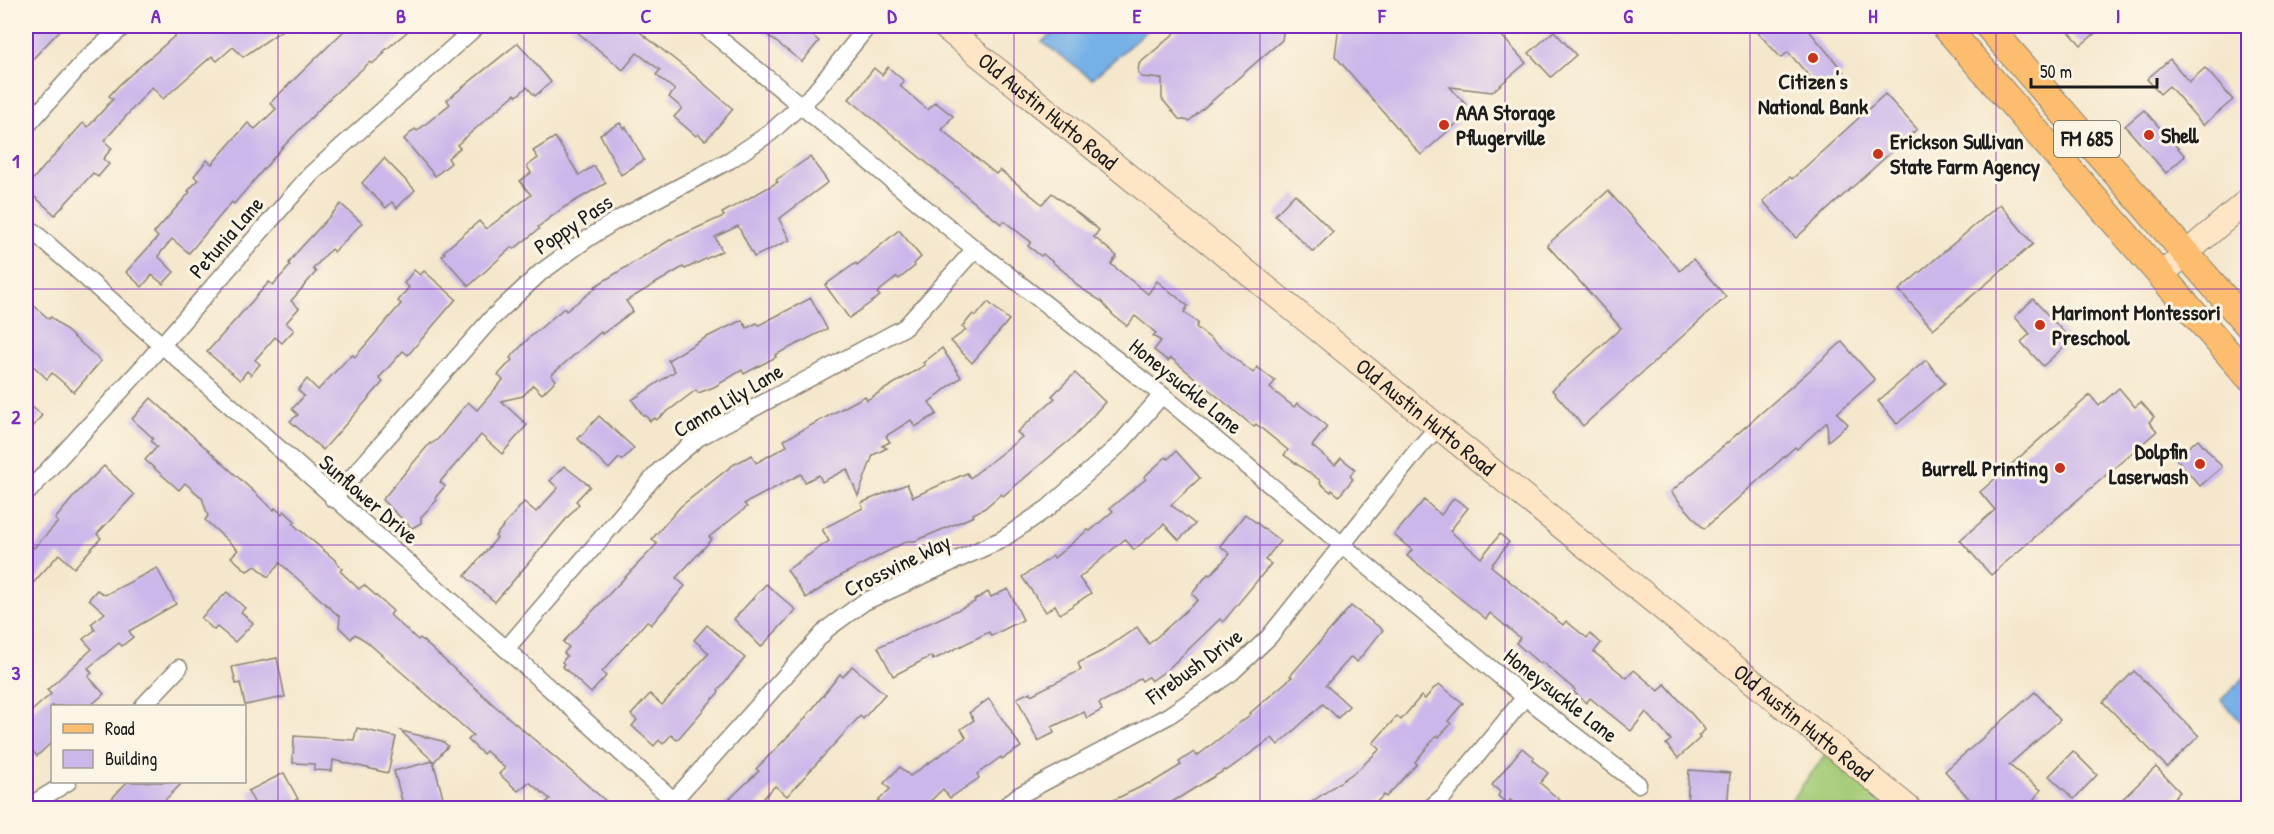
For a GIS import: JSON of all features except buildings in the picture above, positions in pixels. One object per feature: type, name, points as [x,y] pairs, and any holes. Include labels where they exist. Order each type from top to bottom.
[{"type":"main road","name":"FM 685","points":[[1945,26],[2248,376]]},
{"type":"main road","name":"FM 685","points":[[1988,26],[2248,325]]},
{"type":"street","points":[[26,128],[87,58],[124,26]]},
{"type":"street","name":"Petunia Lane","points":[[26,494],[161,346],[311,174],[477,26]]},
{"type":"street","name":"Honeysuckle Lane","points":[[704,26],[975,249],[1162,394],[1526,697],[1638,784]]},
{"type":"street","name":"Poppy Pass","points":[[333,499],[491,320],[540,273],[615,220],[730,160],[770,133],[814,93],[868,26]]},
{"type":"street","name":"Old Austin Hutto Road","points":[[943,26],[1909,808]]},
{"type":"street","points":[[2161,275],[2248,200]]},
{"type":"street","name":"Sunflower Drive","points":[[26,225],[333,499],[506,649],[677,805]]},
{"type":"street","name":"Canna Lily Lane","points":[[506,649],[660,470],[698,438],[905,327],[975,249]]},
{"type":"street","name":"Crossvine Way","points":[[677,805],[827,629],[864,602],[1001,540],[1048,508],[1120,444],[1162,394]]},
{"type":"street","name":"Firebush Drive","points":[[1003,808],[1018,796],[1168,716],[1231,673],[1269,637],[1438,427]]},
{"type":"street","points":[[144,705],[179,668]]},
{"type":"street","points":[[1431,808],[1444,796],[1526,697]]},
{"type":"street","points":[[26,808],[66,783]]},
{"type":"green space","points":[[1827,753],[1895,808],[1785,808]]},
{"type":"water","points":[[1061,26],[1152,26],[1092,79],[1042,42]]},
{"type":"water","points":[[2248,674],[2248,729],[2221,700]]},
{"type":"place","name":"Citizen's National Bank","points":[[1813,58]]},
{"type":"place","name":"AAA Storage Pflugerville","points":[[1444,125]]},
{"type":"place","name":"Shell","points":[[2149,135]]},
{"type":"place","name":"Erickson Sullivan State Farm Agency","points":[[1878,154]]},
{"type":"place","name":"Marimont Montessori Preschool","points":[[2040,325]]},
{"type":"place","name":"Dolpfin Laserwash","points":[[2200,464]]},
{"type":"place","name":"Burrell Printing","points":[[2060,468]]}]
